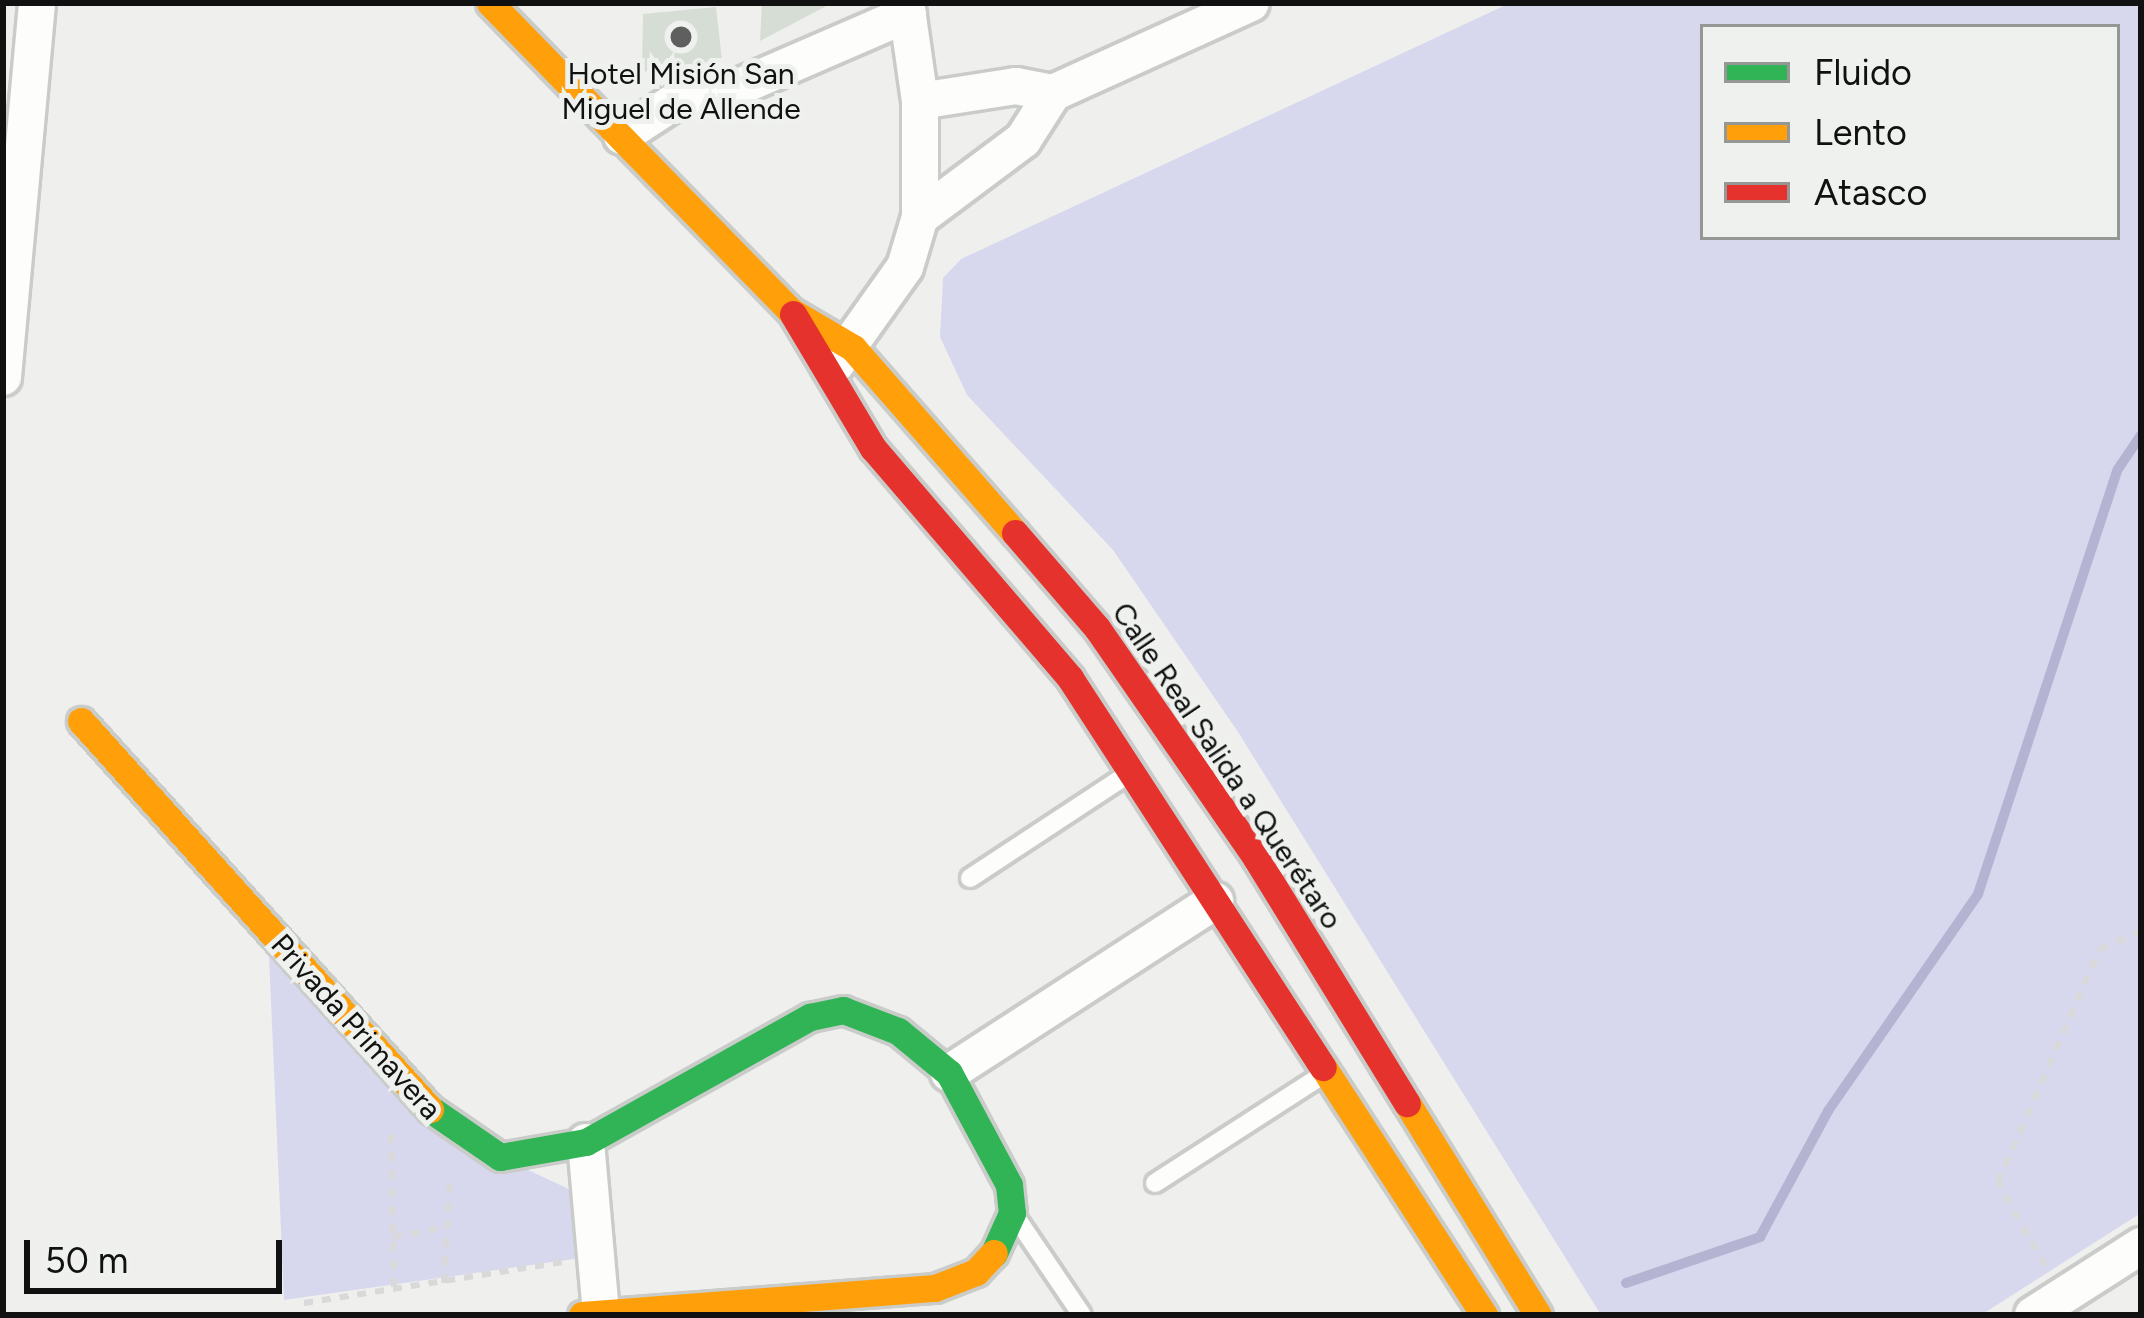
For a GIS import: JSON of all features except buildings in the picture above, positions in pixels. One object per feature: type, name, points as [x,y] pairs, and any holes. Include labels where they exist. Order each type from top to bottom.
[{"type":"street","points":[[3,377],[11,152],[37,3]]},
{"type":"street","name":"Calle Real Salida a Querétaro","points":[[490,3],[792,312],[854,348],[1097,628],[1349,1060],[1484,1315]]},
{"type":"street","points":[[920,217],[1023,140],[1053,93],[1251,3]]},
{"type":"street","points":[[622,136],[671,104],[739,87],[907,9],[920,101],[920,217],[905,267],[854,348],[825,374]]},
{"type":"street","points":[[920,101],[1016,86],[1053,93]]},
{"type":"street","name":"Calle Real Salida a Querétaro","points":[[792,312],[873,448],[1070,678],[1215,901],[1349,1060],[1538,1315]]},
{"type":"street","name":"Privada Primavera","points":[[81,721],[450,1132],[500,1157],[586,1142],[810,1017],[843,1010],[898,1031],[950,1073],[1009,1186],[1012,1214]]},
{"type":"street","points":[[950,1073],[1215,901]]},
{"type":"street","points":[[586,1142],[592,1314],[935,1288],[976,1272],[1012,1214]]},
{"type":"street","points":[[2047,1305],[2141,1246]]},
{"type":"lane","points":[[970,878],[1131,773]]},
{"type":"lane","points":[[1156,1183],[1349,1060]]},
{"type":"lane","points":[[1012,1214],[1082,1315]]},
{"type":"path","points":[[2047,1305],[1998,1182],[2100,949],[2141,931]]},
{"type":"path","points":[[391,1128],[394,1289]]},
{"type":"path","points":[[444,1284],[451,1155]]},
{"type":"path","points":[[393,1237],[447,1227]]},
{"type":"path","points":[[304,1303],[444,1284],[568,1260],[566,1240]]},
{"type":"shaded area","points":[[1510,3],[2141,3],[2141,1213],[1981,1315],[1601,1315],[1238,732],[1113,550],[967,395],[940,337],[943,278],[961,259]]},
{"type":"shaded area","points":[[269,956],[420,1119],[575,1192],[581,1258],[284,1300]]},
{"type":"waterway","points":[[1626,1283],[1760,1237],[1828,1111],[1978,894],[2118,469],[2141,435]]},
{"type":"traffic: fast","points":[[430,1109],[500,1157],[586,1142],[810,1017],[843,1010],[898,1031],[949,1073],[1009,1185],[1012,1213],[994,1253]]},
{"type":"traffic: slow","points":[[490,3],[792,312],[853,348],[1015,533]]},
{"type":"traffic: slow","points":[[81,721],[430,1109]]},
{"type":"traffic: slow","points":[[1323,1067],[1484,1315]]},
{"type":"traffic: slow","points":[[1407,1103],[1538,1315]]},
{"type":"traffic: slow","points":[[582,1315],[935,1288],[976,1272],[994,1253]]},
{"type":"traffic: jam","points":[[793,314],[873,448],[1070,678],[1323,1067]]},
{"type":"traffic: jam","points":[[1015,533],[1097,628],[1256,858],[1407,1103]]},
{"type":"place","name":"Hotel Misión San Miguel de Allende","points":[[681,37]]}]
